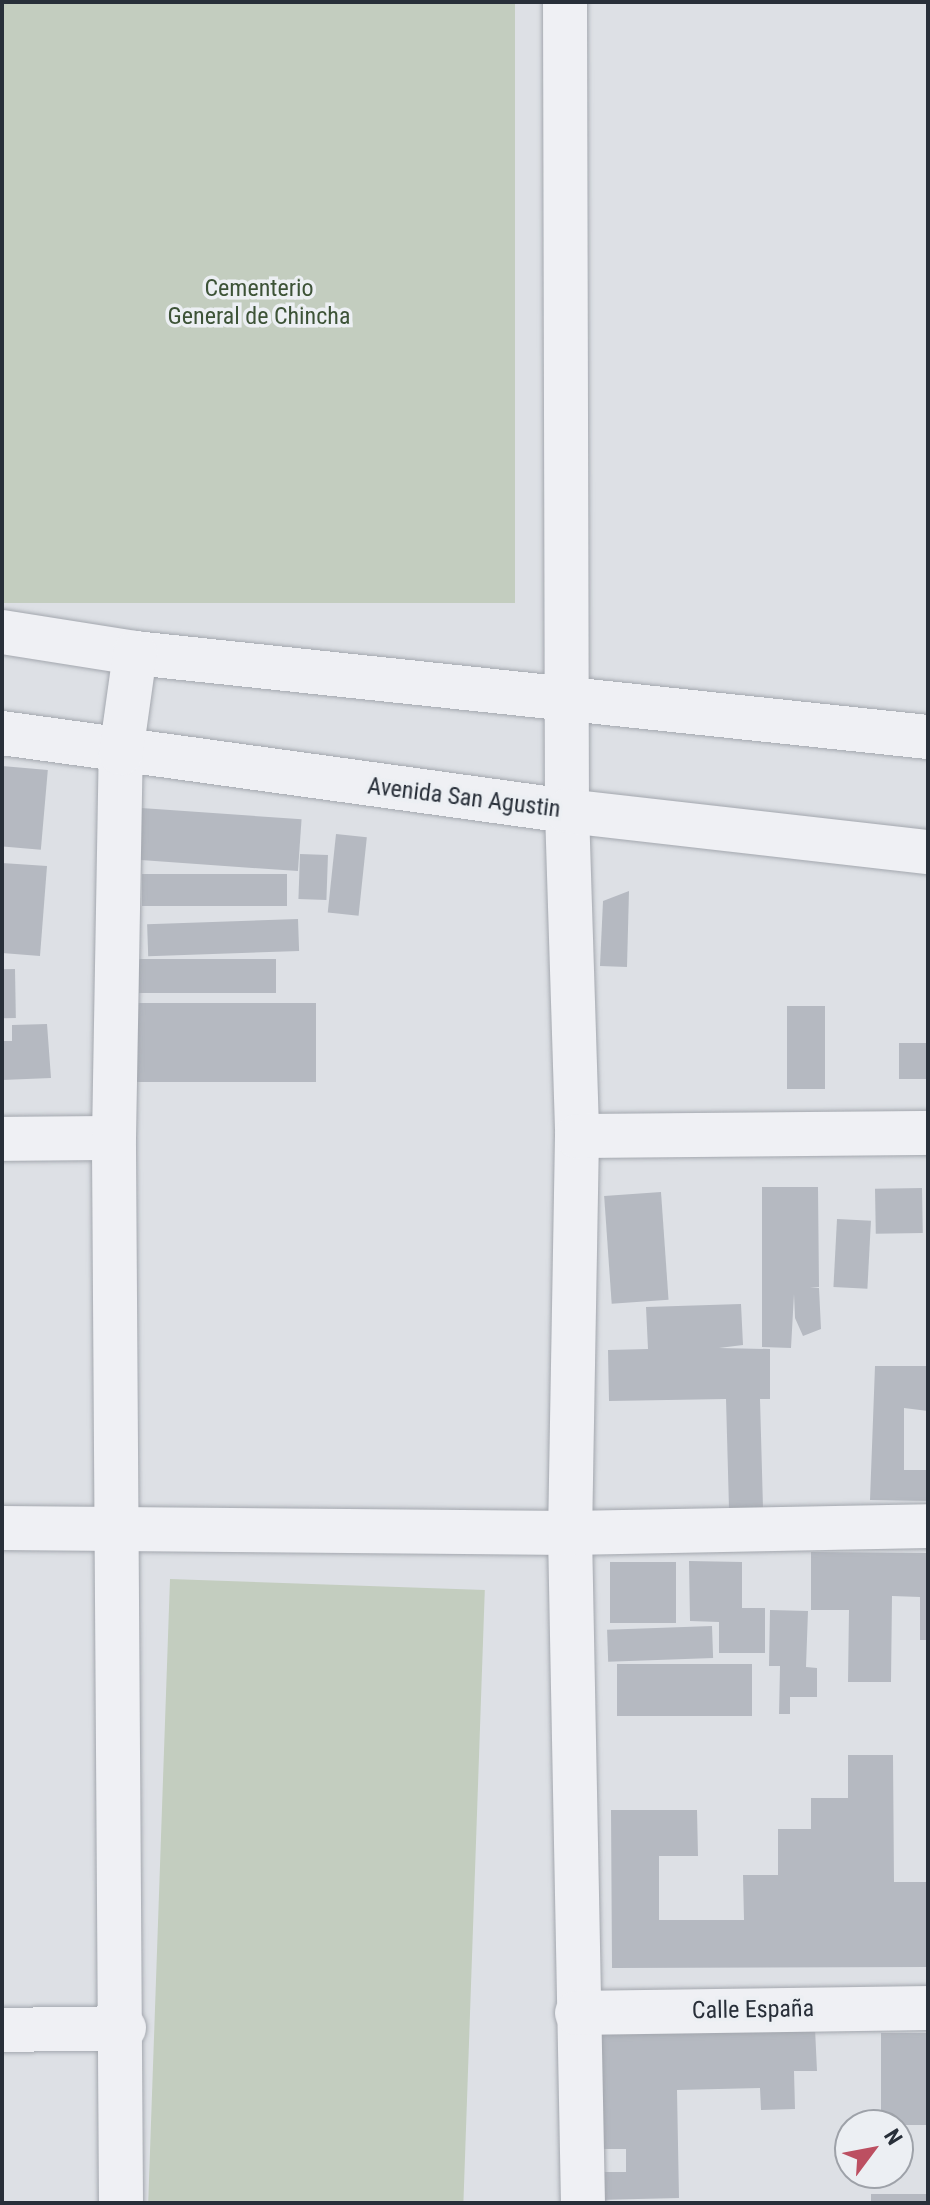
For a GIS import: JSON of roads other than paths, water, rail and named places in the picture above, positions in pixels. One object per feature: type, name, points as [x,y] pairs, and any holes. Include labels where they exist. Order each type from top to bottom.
[{"type":"street","points":[[565,2],[567,811],[577,1136],[570,1533],[583,2203]]},
{"type":"street","points":[[2,632],[135,653],[928,737]]},
{"type":"street","points":[[121,2203],[124,2028],[115,1528],[114,1138],[121,753],[135,653]]},
{"type":"street","name":"Avenida San Agustin","points":[[2,733],[121,753],[567,811],[928,852]]},
{"type":"street","points":[[577,1136],[928,1133]]},
{"type":"street","points":[[2,1139],[114,1138]]},
{"type":"street","points":[[2,1528],[570,1533],[928,1526]]},
{"type":"street","name":"Calle España","points":[[577,2013],[928,2008]]},
{"type":"street","points":[[2,2030],[124,2028]]},
{"type":"park label","name":"Cementerio General de Chincha","points":[[259,303]]}]
